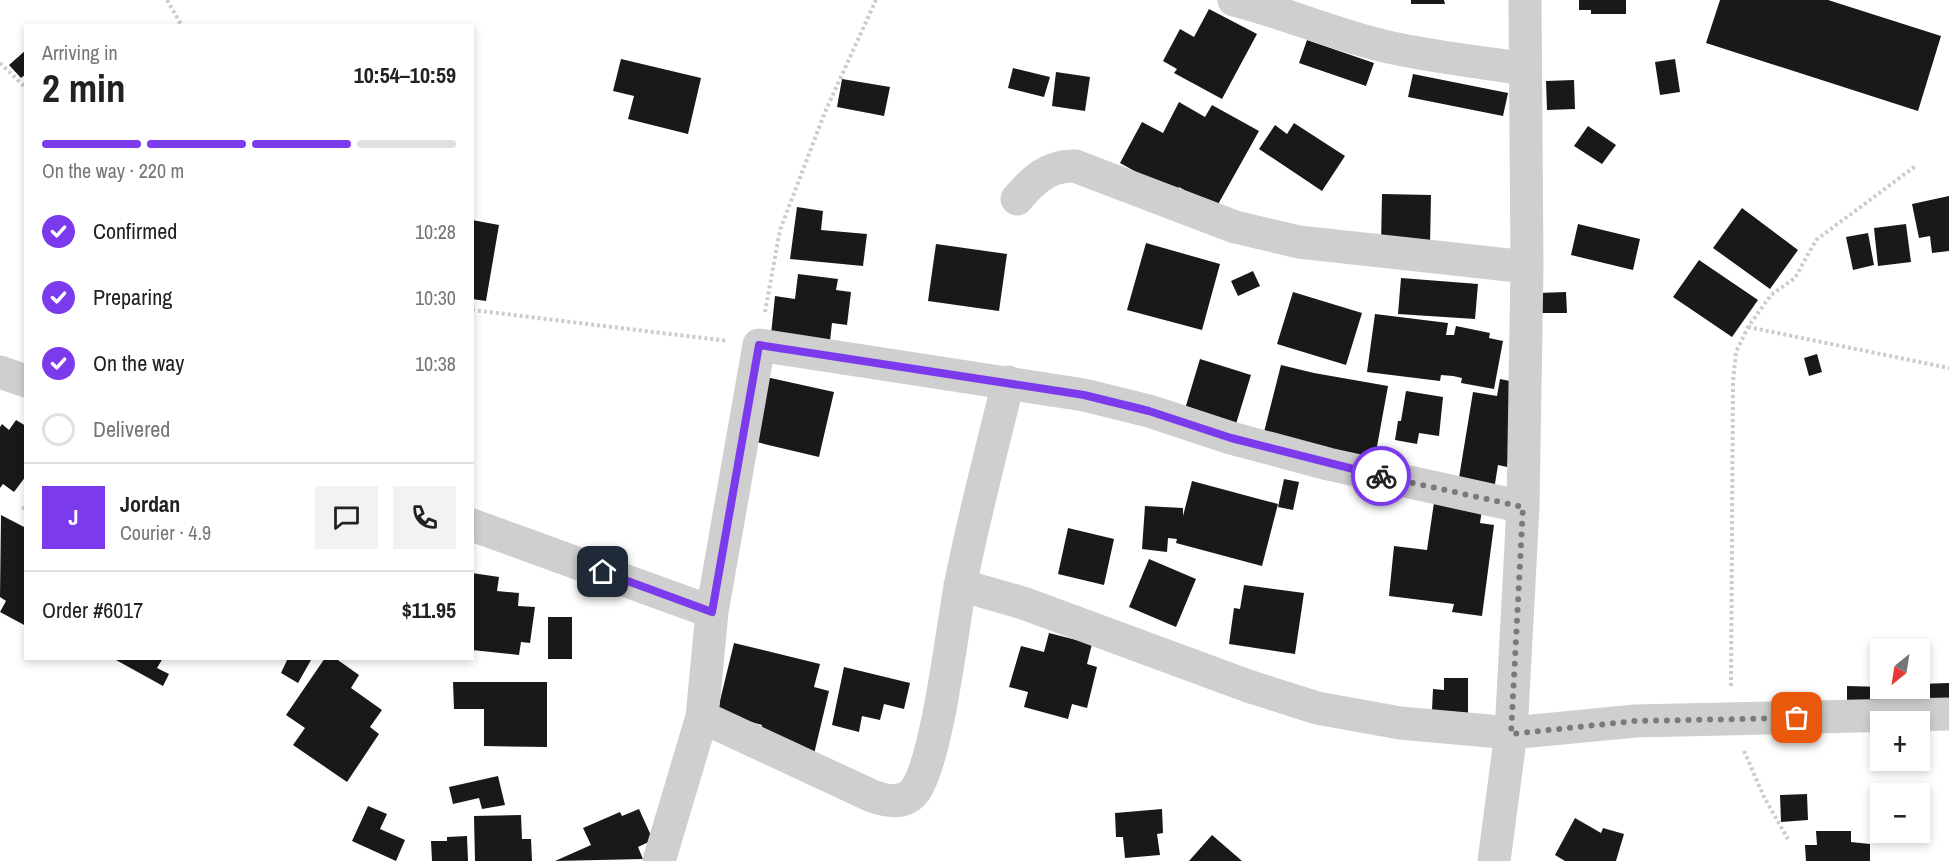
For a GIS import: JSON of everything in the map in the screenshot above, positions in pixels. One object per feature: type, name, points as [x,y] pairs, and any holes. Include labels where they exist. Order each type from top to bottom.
[{"type":"street","points":[[1234,0],[1261,7],[1320,29],[1389,47],[1525,69]]},
{"type":"street","points":[[1494,861],[1511,734],[1523,507],[1527,267],[1525,0]]},
{"type":"street","points":[[1017,199],[1040,175],[1059,167],[1075,166],[1235,227],[1299,242],[1527,267]]},
{"type":"street","points":[[659,861],[702,717],[712,612],[759,345],[1084,395],[1149,411],[1231,438],[1328,465],[1523,507]]},
{"type":"street","points":[[0,372],[24,380]]},
{"type":"street","points":[[702,717],[872,796],[887,801],[903,800],[914,792],[922,776],[932,740],[960,585],[1008,382]]},
{"type":"street","points":[[474,526],[712,612]]},
{"type":"street","points":[[960,585],[1033,607],[1248,686],[1317,708],[1400,723],[1511,734],[1635,721],[1949,714]]},
{"type":"path","points":[[167,0],[181,24]]},
{"type":"path","points":[[474,310],[759,345],[780,230],[825,112],[876,0]]},
{"type":"path","points":[[0,63],[24,86]]},
{"type":"path","points":[[1788,839],[1764,797],[1731,719],[1733,381],[1736,352],[1748,327],[1771,295],[1795,278],[1816,240],[1917,165]]},
{"type":"path","points":[[1748,327],[1949,368]]},
{"type":"building","points":[[1411,0],[1444,0],[1445,4],[1411,4]]},
{"type":"building","points":[[1579,0],[1626,0],[1626,14],[1591,14],[1591,10],[1579,10]]},
{"type":"building","points":[[1720,0],[1828,0],[1941,36],[1918,111],[1706,43]]},
{"type":"building","points":[[1209,9],[1257,34],[1222,99],[1174,73],[1177,69],[1163,61],[1180,29],[1194,37]]},
{"type":"building","points":[[1307,40],[1374,63],[1366,86],[1299,63]]},
{"type":"building","points":[[24,52],[24,76],[21,78],[9,65]]},
{"type":"building","points":[[621,59],[701,78],[688,134],[628,119],[634,96],[613,91]]},
{"type":"building","points":[[1675,59],[1680,92],[1660,95],[1655,62]]},
{"type":"building","points":[[1013,68],[1050,77],[1044,97],[1008,88]]},
{"type":"building","points":[[1056,72],[1090,77],[1085,111],[1052,106]]},
{"type":"building","points":[[1413,74],[1508,93],[1503,116],[1408,97]]},
{"type":"building","points":[[842,79],[890,87],[884,116],[837,107]]},
{"type":"building","points":[[1574,80],[1575,109],[1547,110],[1546,81]]},
{"type":"building","points":[[1179,102],[1205,117],[1212,105],[1259,131],[1216,208],[1179,187],[1176,194],[1120,163],[1142,122],[1163,133]]},
{"type":"building","points":[[1294,123],[1345,156],[1322,191],[1259,149],[1275,125],[1287,134]]},
{"type":"building","points":[[1588,126],[1616,145],[1602,164],[1574,146]]},
{"type":"building","points":[[1382,194],[1431,195],[1430,246],[1381,245]]},
{"type":"building","points":[[1949,196],[1949,251],[1932,253],[1930,236],[1919,238],[1912,204]]},
{"type":"building","points":[[797,207],[823,211],[821,230],[867,234],[863,266],[790,259]]},
{"type":"building","points":[[1742,208],[1798,250],[1770,289],[1713,248]]},
{"type":"building","points":[[474,220],[499,225],[486,301],[474,299]]},
{"type":"building","points":[[1578,224],[1640,239],[1633,270],[1571,255]]},
{"type":"building","points":[[1906,224],[1911,262],[1878,266],[1874,228]]},
{"type":"building","points":[[1868,233],[1874,265],[1853,270],[1846,237]]},
{"type":"building","points":[[1146,243],[1220,264],[1202,330],[1127,310]]},
{"type":"building","points":[[936,244],[1007,254],[999,311],[928,301]]},
{"type":"building","points":[[1699,260],[1758,300],[1732,337],[1673,297]]},
{"type":"building","points":[[1253,271],[1260,286],[1238,296],[1231,281]]},
{"type":"building","points":[[798,274],[838,279],[836,290],[851,292],[847,325],[832,323],[829,350],[770,344],[775,296],[795,299]]},
{"type":"building","points":[[1401,278],[1478,284],[1475,319],[1398,314]]},
{"type":"building","points":[[1293,292],[1362,313],[1346,365],[1277,344]]},
{"type":"building","points":[[1566,292],[1567,313],[1539,313],[1538,293]]},
{"type":"building","points":[[1375,314],[1448,323],[1446,335],[1454,335],[1456,326],[1490,333],[1489,338],[1503,341],[1494,389],[1461,383],[1462,378],[1453,376],[1441,375],[1440,381],[1367,372]]},
{"type":"building","points":[[1817,354],[1822,372],[1809,376],[1804,358]]},
{"type":"building","points":[[1200,359],[1251,375],[1236,424],[1185,409]]},
{"type":"building","points":[[1281,365],[1388,386],[1374,463],[1262,440]]},
{"type":"building","points":[[766,377],[834,392],[819,457],[752,441]]},
{"type":"building","points":[[1500,379],[1520,383],[1507,467],[1498,465],[1493,496],[1457,490],[1473,392],[1497,396]]},
{"type":"building","points":[[1406,391],[1443,397],[1439,436],[1419,433],[1417,444],[1395,440]]},
{"type":"building","points":[[16,420],[24,425],[24,479],[14,492],[3,484],[0,488],[0,427],[2,424],[9,430]]},
{"type":"building","points":[[1284,479],[1299,482],[1293,510],[1278,507]]},
{"type":"building","points":[[1192,481],[1278,504],[1262,566],[1176,543],[1177,539],[1168,538],[1167,552],[1142,549],[1145,506],[1183,508],[1183,516]]},
{"type":"building","points":[[1435,496],[1483,503],[1480,523],[1494,525],[1482,616],[1452,612],[1454,604],[1389,596],[1394,546],[1427,550]]},
{"type":"building","points":[[1,515],[24,527],[24,625],[0,612],[6,601],[0,597]]},
{"type":"building","points":[[1068,528],[1114,539],[1104,585],[1058,574]]},
{"type":"building","points":[[1149,559],[1196,579],[1176,627],[1129,607]]},
{"type":"building","points":[[474,573],[499,577],[497,591],[519,593],[518,606],[535,607],[530,643],[521,642],[519,655],[474,650]]},
{"type":"building","points":[[1244,585],[1304,593],[1295,654],[1229,644],[1234,608],[1240,609]]},
{"type":"building","points":[[548,617],[572,617],[572,659],[548,659]]},
{"type":"building","points":[[1049,633],[1092,644],[1087,664],[1097,667],[1087,708],[1072,704],[1068,719],[1024,707],[1028,692],[1009,687],[1021,646],[1044,652]]},
{"type":"building","points":[[734,643],[820,664],[814,687],[829,691],[814,754],[758,740],[762,725],[717,713]]},
{"type":"building","points":[[116,660],[162,660],[157,668],[169,674],[163,686]]},
{"type":"building","points":[[287,660],[311,660],[298,683],[281,673]]},
{"type":"building","points":[[324,660],[338,660],[359,675],[351,688],[382,710],[370,727],[379,734],[347,782],[293,745],[305,728],[286,715]]},
{"type":"building","points":[[844,667],[910,683],[904,709],[884,704],[880,720],[862,716],[859,732],[832,725]]},
{"type":"building","points":[[1444,678],[1468,678],[1468,713],[1432,710],[1433,689],[1444,690]]},
{"type":"building","points":[[453,682],[547,682],[547,747],[484,746],[484,709],[454,709]]},
{"type":"building","points":[[1949,683],[1949,710],[1847,712],[1847,686],[1870,687],[1870,699],[1930,699],[1930,684]]},
{"type":"building","points":[[498,776],[505,805],[482,809],[479,798],[453,804],[449,787]]},
{"type":"building","points":[[1807,794],[1808,820],[1781,822],[1780,795]]},
{"type":"building","points":[[368,806],[387,814],[380,829],[405,840],[396,861],[352,841]]},
{"type":"building","points":[[639,809],[653,840],[638,847],[643,859],[555,861],[591,845],[583,828],[620,812],[622,816]]},
{"type":"building","points":[[1162,809],[1163,833],[1157,834],[1160,855],[1125,858],[1123,837],[1116,837],[1115,813]]},
{"type":"building","points":[[521,815],[522,839],[531,839],[532,861],[475,861],[474,816]]},
{"type":"building","points":[[1575,818],[1601,833],[1603,828],[1624,834],[1616,861],[1565,861],[1555,855]]},
{"type":"building","points":[[1816,831],[1851,831],[1851,842],[1870,844],[1870,861],[1806,861],[1805,845],[1817,845]]},
{"type":"building","points":[[1212,835],[1242,861],[1189,861]]},
{"type":"building","points":[[467,836],[468,861],[432,861],[431,841],[447,841],[447,837]]},
{"type":"way so far","points":[[1381,476],[1523,507],[1511,734],[1635,721],[1797,718]]},
{"type":"route","points":[[603,572],[712,612],[743,449],[759,345],[1084,395],[1149,411],[1231,438],[1328,465],[1381,476]]}]
